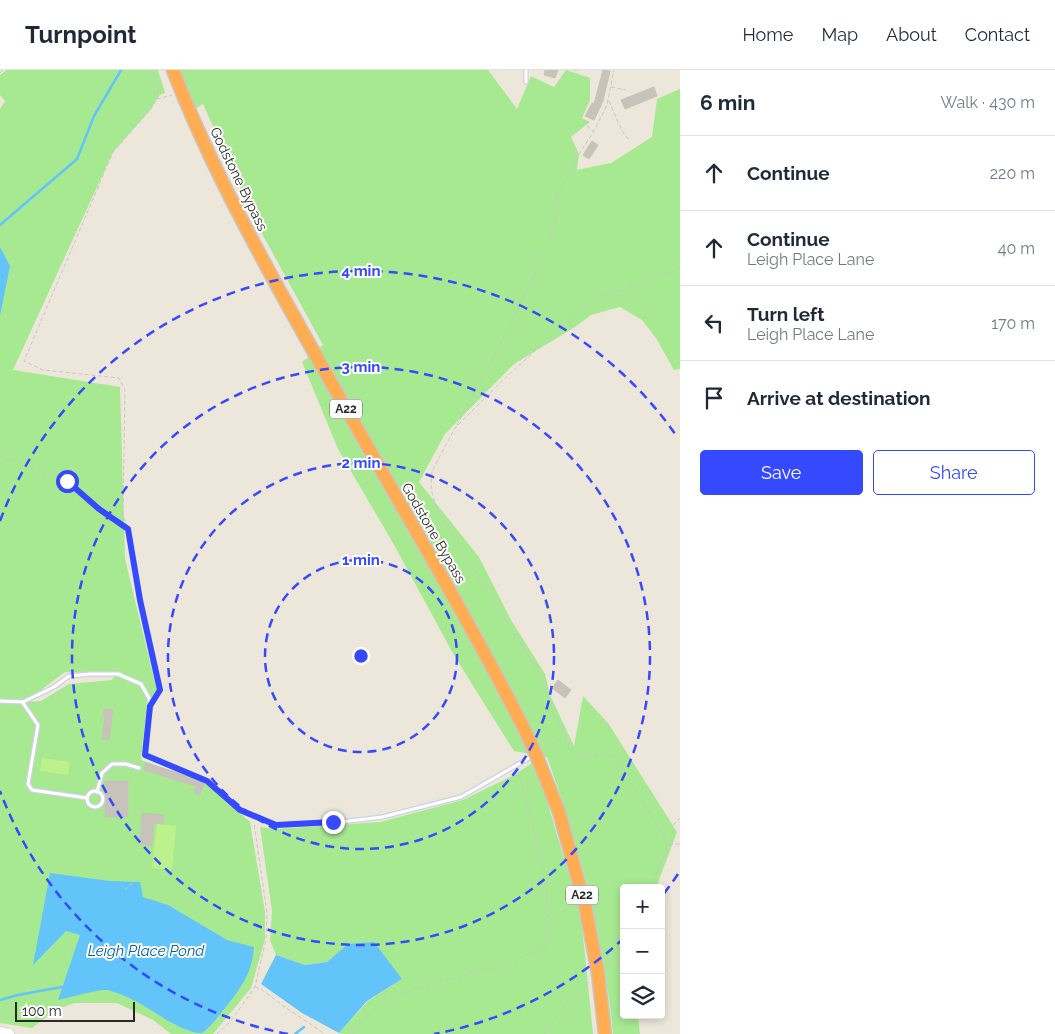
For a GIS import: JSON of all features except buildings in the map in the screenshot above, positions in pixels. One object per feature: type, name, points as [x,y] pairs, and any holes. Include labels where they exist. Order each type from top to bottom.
[{"type":"highway","name":"Godstone Bypass","points":[[173,70],[189,112],[253,242],[439,571],[517,713],[530,741],[534,760],[559,812],[585,905],[598,973],[605,1034]]},
{"type":"main road","points":[[0,1032],[9,1034]]},
{"type":"lane","points":[[526,70],[526,82]]},
{"type":"lane","points":[[0,701],[23,702],[54,687],[69,676],[118,674],[141,684],[150,698],[145,755],[207,781],[240,810],[276,825],[382,817],[461,797],[516,764],[534,760]]},
{"type":"lane","points":[[23,702],[38,725],[28,784],[32,790],[87,798]]},
{"type":"lane","points":[[97,792],[102,773],[112,764],[126,764],[139,768]]},
{"type":"lane","points":[[97,792],[101,794],[103,800],[98,806],[93,807],[89,805],[87,798],[90,793],[97,792]]},
{"type":"path","points":[[0,73],[3,70]]},
{"type":"path","points":[[150,706],[160,690],[140,600],[128,529],[123,516],[125,390],[119,378],[43,370],[24,361],[113,152],[151,109],[159,95],[151,70]]},
{"type":"path","points":[[574,70],[581,70]]},
{"type":"path","points":[[614,70],[609,100],[594,131],[579,154],[557,196],[553,234],[513,320],[432,471],[431,489],[438,510],[546,685],[546,696],[566,740],[573,750],[584,756],[614,756],[664,834],[669,844],[653,884]]},
{"type":"path","points":[[610,87],[626,90]]},
{"type":"path","points":[[156,100],[182,92]]},
{"type":"path","points":[[609,100],[622,131],[629,140]]},
{"type":"path","points":[[587,126],[594,131]]},
{"type":"path","points":[[455,428],[499,384],[574,315],[602,297],[680,269]]},
{"type":"path","points":[[0,456],[67,481],[99,509],[128,529]]},
{"type":"path","points":[[545,747],[566,740]]},
{"type":"path","points":[[353,1034],[356,1028],[385,999],[512,963],[548,945],[547,880],[516,764]]},
{"type":"path","points":[[218,1034],[231,1021],[255,987],[266,940],[267,913],[253,816]]},
{"type":"path","points":[[664,834],[680,818]]},
{"type":"path","points":[[669,844],[680,844]]},
{"type":"path","points":[[125,890],[135,880]]},
{"type":"path","points":[[544,1034],[566,1004],[620,953]]},
{"type":"path","points":[[255,987],[261,989],[325,1034]]},
{"type":"green space","points":[[7,70],[158,70],[165,93],[159,95],[151,109],[113,152],[13,370],[120,387],[125,559],[157,691],[147,703],[141,760],[205,783],[250,822],[265,912],[265,939],[251,988],[213,1034],[171,1034],[153,1020],[117,1003],[75,1003],[57,1009],[32,1028],[0,1023],[0,109],[5,101],[0,95],[0,75]],"holes":[[[65,672],[115,674],[112,680],[69,684],[41,701],[25,702]]]},
{"type":"green space","points":[[179,70],[488,70],[517,109],[531,76],[554,87],[566,70],[590,78],[590,100],[582,118],[590,122],[571,137],[579,154],[577,170],[611,163],[652,137],[657,99],[680,89],[680,369],[674,370],[656,338],[642,320],[620,307],[591,315],[575,327],[514,364],[445,434],[419,482],[479,557],[511,620],[545,674],[550,695],[574,746],[583,696],[608,723],[677,832],[658,884],[620,884],[620,1019],[638,1019],[640,1034],[613,1034],[604,963],[589,894],[570,825],[547,757],[514,751],[455,657],[393,543],[338,449],[302,362],[323,345],[254,219],[203,104],[193,110]]},
{"type":"green space","points":[[42,758],[70,762],[68,775],[40,771]]},
{"type":"green space","points":[[532,763],[544,791],[581,916],[593,1034],[339,1033],[368,1001],[402,979],[348,944],[327,962],[305,965],[276,955],[270,940],[272,911],[260,827],[276,829],[380,822],[463,800],[514,775]]},
{"type":"green space","points":[[157,824],[176,826],[172,870],[152,868]]},
{"type":"water","points":[[0,247],[10,266],[0,316]]},
{"type":"water","name":"Leigh Place Pond","points":[[50,873],[110,881],[140,882],[143,897],[168,905],[227,940],[254,947],[251,965],[245,979],[225,1008],[202,1033],[178,1026],[136,1001],[107,990],[58,1000],[80,935],[66,931],[33,965]]},
{"type":"water","points":[[374,942],[402,979],[367,1001],[339,1033],[302,1013],[261,984],[276,955],[305,965],[327,962],[348,944]]},
{"type":"waterway","points":[[0,225],[77,159],[94,116],[121,70]]},
{"type":"waterway","points":[[0,1000],[62,987]]},
{"type":"waterway","points":[[295,1034],[304,1027]]},
{"type":"route","points":[[67,481],[99,509],[128,529],[140,600],[160,690],[150,706],[145,755],[207,781],[240,810],[276,825],[333,822]]}]
